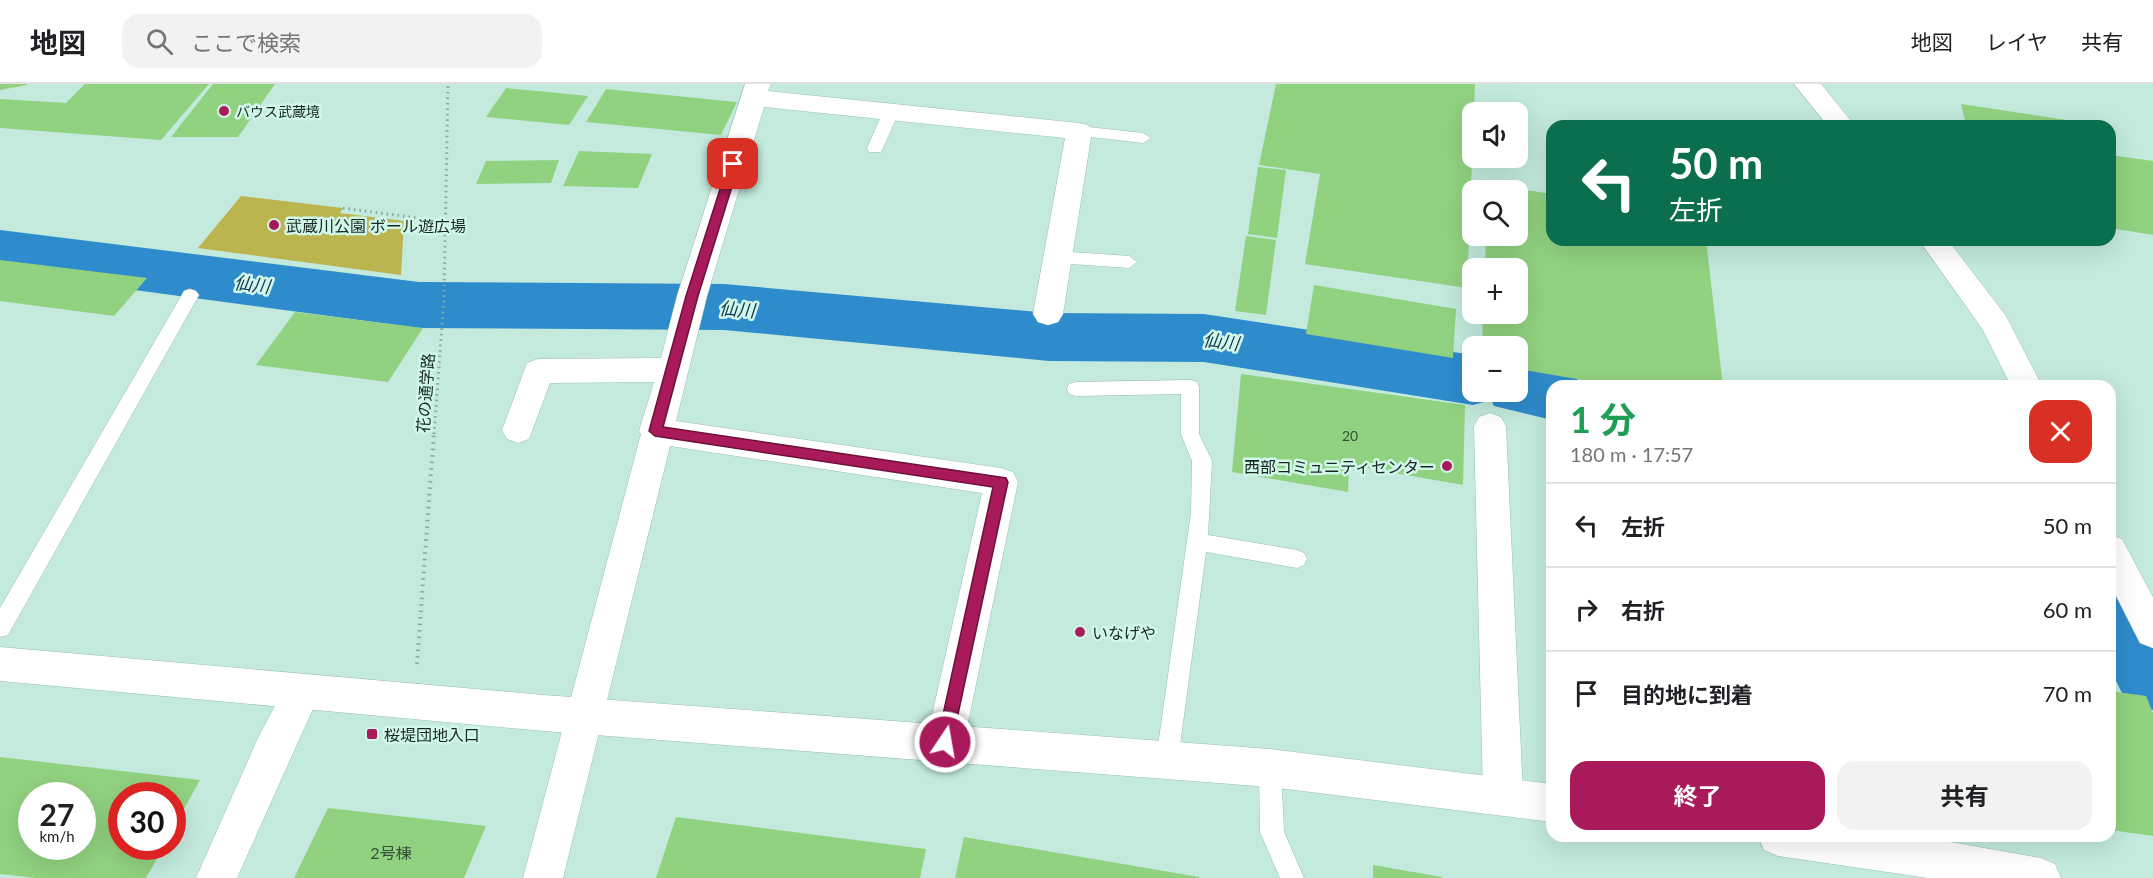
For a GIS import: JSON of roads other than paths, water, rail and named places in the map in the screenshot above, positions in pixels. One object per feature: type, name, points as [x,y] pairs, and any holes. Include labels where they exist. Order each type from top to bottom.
[{"type":"street","points":[[1808,84],[1837,120]]},
{"type":"street","points":[[543,878],[655,431],[690,305],[756,91],[891,112],[1079,131],[1048,314]]},
{"type":"street","points":[[1937,246],[1995,324],[2024,380]]},
{"type":"street","points":[[518,430],[538,371],[672,370]]},
{"type":"street","points":[[1490,426],[1503,795]]},
{"type":"street","points":[[655,431],[1001,482],[945,742]]},
{"type":"street","points":[[2116,561],[2153,632]]},
{"type":"street","points":[[0,664],[404,702],[1270,768],[1546,802]]},
{"type":"street","points":[[216,878],[272,751],[301,693]]},
{"type":"street","points":[[1823,842],[1890,851],[2041,878]]},
{"type":"lane","points":[[875,148],[891,112]]},
{"type":"lane","points":[[1079,131],[1143,138]]},
{"type":"lane","points":[[1057,257],[1129,262]]},
{"type":"lane","points":[[0,628],[190,295]]},
{"type":"lane","points":[[1076,389],[1190,387],[1190,434],[1202,461],[1201,513],[1167,760]]},
{"type":"lane","points":[[1197,542],[1297,559]]},
{"type":"lane","points":[[1270,768],[1272,832],[1292,878]]},
{"type":"waterway","name":"仙川","points":[[0,251],[419,305],[724,307],[1049,337],[1204,338],[1300,351],[1462,378]]},
{"type":"waterway","name":"仙川","points":[[1528,390],[1546,393]]},
{"type":"waterway","name":"仙川","points":[[2116,602],[2153,674]]},
{"type":"place","name":"バウス武蔵境","points":[[224,111]]},
{"type":"place","name":"武蔵川公園 ボール遊広場","points":[[274,225]]},
{"type":"place","name":"西部コミュニティセンター","points":[[1447,466]]},
{"type":"place","name":"いなげや","points":[[1080,632]]},
{"type":"place","name":"桜堤団地入口","points":[[372,734]]}]
